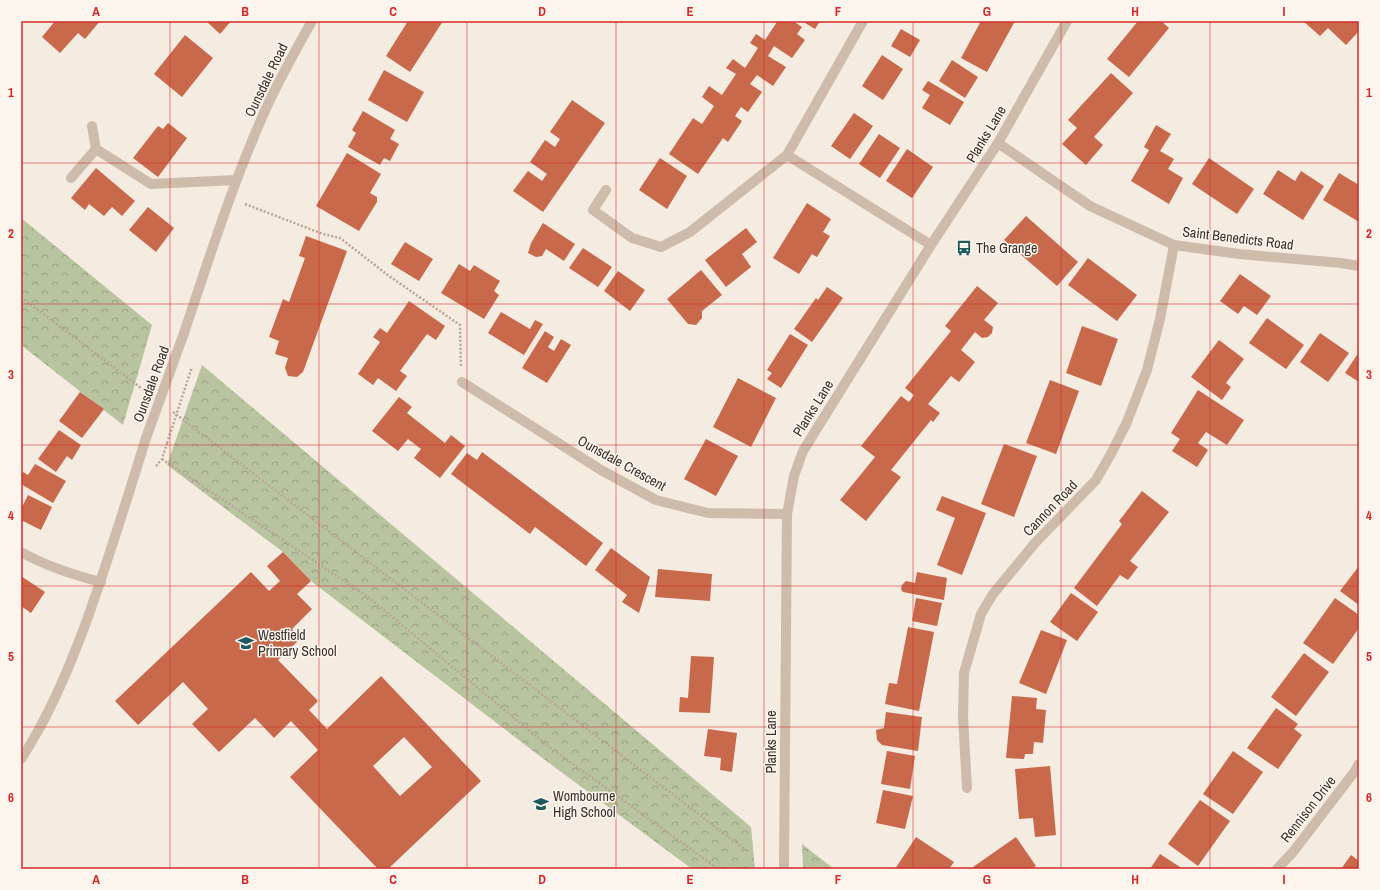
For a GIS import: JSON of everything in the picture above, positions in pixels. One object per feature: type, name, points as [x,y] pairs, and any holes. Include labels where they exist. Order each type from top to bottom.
[{"type":"street","name":"Ounsdale Road","points":[[21,759],[45,717],[68,670],[101,582],[146,438],[184,333],[236,180],[264,112],[283,73],[312,21]]},
{"type":"street","points":[[606,190],[593,210],[632,238],[661,247],[690,232],[787,155],[863,21]]},
{"type":"street","name":"Planks Lane","points":[[784,869],[787,514],[794,476],[803,451],[931,245],[998,142],[1067,21]]},
{"type":"street","points":[[92,126],[96,148],[151,184],[236,180]]},
{"type":"street","name":"Saint Benedicts Road","points":[[998,142],[1090,206],[1174,245],[1239,254],[1359,266]]},
{"type":"street","points":[[71,178],[96,148]]},
{"type":"street","points":[[787,155],[931,245]]},
{"type":"street","name":"Cannon Road","points":[[967,788],[963,717],[964,673],[981,614],[993,594],[1035,543],[1096,480],[1112,452],[1127,422],[1146,370],[1160,318],[1174,245]]},
{"type":"street","name":"Ounsdale Crescent","points":[[462,382],[601,470],[656,500],[708,513],[787,514]]},
{"type":"street","points":[[21,552],[70,574],[101,582]]},
{"type":"street","name":"Rennison Drive","points":[[1277,869],[1293,852],[1359,764]]},
{"type":"path","points":[[229,198],[323,234],[340,238],[389,276],[460,325],[462,382]]},
{"type":"path","points":[[21,297],[147,393]]},
{"type":"path","points":[[167,443],[193,363]]},
{"type":"path","points":[[173,412],[748,852]]},
{"type":"path","points":[[162,459],[368,597],[548,746],[718,869]]},
{"type":"green space","points":[[21,218],[152,325],[123,425],[21,345]]},
{"type":"green space","points":[[202,365],[751,827],[755,869],[692,869],[537,754],[311,581],[283,552],[167,465]]},
{"type":"green space","points":[[802,844],[834,869],[803,869]]},
{"type":"building","points":[[55,21],[100,21],[85,39],[78,33],[60,53],[42,37]]},
{"type":"building","points":[[206,21],[231,21],[220,34]]},
{"type":"building","points":[[408,21],[443,21],[410,72],[386,56]]},
{"type":"building","points":[[775,21],[793,21],[802,27],[797,34],[805,40],[792,58],[774,46],[768,56],[786,67],[773,86],[757,75],[750,84],[762,92],[748,112],[741,107],[735,116],[742,121],[728,142],[723,138],[698,174],[669,154],[693,118],[702,124],[714,106],[702,97],[709,86],[722,95],[736,74],[726,68],[733,59],[745,68],[758,48],[750,43],[756,34],[765,40],[777,22]]},
{"type":"building","points":[[802,21],[820,21],[815,29]]},
{"type":"building","points":[[981,21],[1015,21],[987,72],[961,58]]},
{"type":"building","points":[[1138,21],[1161,21],[1169,28],[1129,77],[1107,59]]},
{"type":"building","points":[[1303,21],[1359,21],[1359,31],[1346,45],[1328,28],[1320,36]]},
{"type":"building","points":[[901,29],[920,40],[910,57],[891,46]]},
{"type":"building","points":[[185,35],[213,58],[182,97],[154,74]]},
{"type":"building","points":[[882,55],[903,69],[883,100],[862,86]]},
{"type":"building","points":[[952,60],[978,77],[965,98],[939,81]]},
{"type":"building","points":[[384,70],[424,92],[407,122],[368,100]]},
{"type":"building","points":[[1111,73],[1133,93],[1094,137],[1103,145],[1086,165],[1062,144],[1077,128],[1068,120]]},
{"type":"building","points":[[928,81],[964,102],[950,125],[922,108],[930,95],[922,90]]},
{"type":"building","points":[[572,100],[605,123],[543,212],[513,191],[528,171],[542,181],[547,174],[530,162],[545,140],[555,147],[560,139],[550,132]]},
{"type":"building","points":[[363,111],[395,130],[390,139],[399,144],[390,161],[384,158],[380,165],[348,147],[356,133],[352,130]]},
{"type":"building","points":[[854,113],[873,126],[850,159],[831,146]]},
{"type":"building","points":[[168,123],[187,138],[158,177],[133,158],[158,126],[163,129]]},
{"type":"building","points":[[1156,125],[1171,134],[1160,151],[1174,159],[1168,169],[1183,178],[1169,204],[1131,181],[1149,150],[1144,147]]},
{"type":"building","points":[[879,134],[900,148],[880,178],[859,164]]},
{"type":"building","points":[[907,149],[933,167],[912,198],[886,181]]},
{"type":"building","points":[[347,153],[381,174],[370,193],[377,197],[377,202],[359,231],[316,206]]},
{"type":"building","points":[[660,158],[687,176],[667,209],[639,190]]},
{"type":"building","points":[[1209,158],[1254,189],[1237,214],[1192,184]]},
{"type":"building","points":[[96,168],[135,201],[122,216],[112,207],[104,216],[89,204],[85,210],[71,198]]},
{"type":"building","points":[[1278,170],[1295,181],[1301,171],[1324,186],[1303,220],[1263,194]]},
{"type":"building","points":[[1339,173],[1359,185],[1359,222],[1323,200]]},
{"type":"building","points":[[807,203],[831,219],[823,232],[830,236],[817,257],[812,254],[799,274],[773,258]]},
{"type":"building","points":[[148,207],[174,228],[156,252],[129,230]]},
{"type":"building","points":[[1026,216],[1078,262],[1057,286],[1004,240]]},
{"type":"building","points":[[543,223],[575,244],[564,261],[546,249],[542,256],[536,257],[528,253],[531,243]]},
{"type":"building","points":[[746,228],[757,242],[742,254],[751,267],[726,287],[705,260]]},
{"type":"building","points":[[306,236],[347,251],[303,372],[297,377],[288,376],[285,368],[288,358],[275,354],[279,341],[269,337],[283,299],[289,302],[305,258],[299,256]]},
{"type":"building","points":[[405,242],[433,259],[419,281],[391,264]]},
{"type":"building","points":[[583,248],[612,267],[598,287],[569,268]]},
{"type":"building","points":[[1088,258],[1137,295],[1117,321],[1068,285]]},
{"type":"building","points":[[459,264],[470,271],[474,265],[500,281],[494,291],[499,295],[484,319],[441,293]]},
{"type":"building","points":[[701,270],[722,295],[702,311],[702,318],[696,325],[688,324],[667,299]]},
{"type":"building","points":[[618,271],[645,290],[630,311],[604,291]]},
{"type":"building","points":[[1240,274],[1271,296],[1257,315],[1244,306],[1238,314],[1220,301]]},
{"type":"building","points":[[977,286],[998,303],[984,320],[993,327],[992,333],[988,337],[982,338],[975,332],[961,350],[975,362],[959,382],[951,376],[928,404],[940,413],[933,422],[931,420],[891,470],[901,477],[866,521],[840,500],[875,457],[861,446],[901,396],[909,402],[914,395],[905,388],[951,331],[945,326]]},
{"type":"building","points":[[827,287],[843,298],[812,342],[794,329],[816,298],[818,300]]},
{"type":"building","points":[[409,301],[445,326],[436,340],[427,334],[400,371],[407,376],[396,391],[378,378],[373,385],[358,374],[380,342],[373,337],[380,328],[387,333]]},
{"type":"building","points":[[501,312],[530,329],[535,320],[543,324],[524,355],[488,333]]},
{"type":"building","points":[[1267,318],[1304,345],[1286,369],[1249,343]]},
{"type":"building","points":[[1082,326],[1118,339],[1101,386],[1066,373]]},
{"type":"building","points":[[545,331],[554,337],[548,347],[554,351],[561,339],[571,345],[547,383],[522,368]]},
{"type":"building","points":[[1320,333],[1349,353],[1328,382],[1300,362]]},
{"type":"building","points":[[790,334],[808,345],[781,388],[767,379],[772,373],[767,370]]},
{"type":"building","points":[[1219,340],[1244,359],[1226,383],[1231,387],[1222,400],[1191,377]]},
{"type":"building","points":[[1359,352],[1359,382],[1345,373]]},
{"type":"building","points":[[738,378],[776,398],[751,447],[713,427]]},
{"type":"building","points":[[1050,380],[1079,391],[1056,454],[1026,443]]},
{"type":"building","points":[[1198,390],[1244,420],[1227,445],[1206,432],[1198,443],[1208,450],[1197,467],[1172,451],[1180,439],[1171,433]]},
{"type":"building","points":[[80,392],[104,409],[82,438],[59,421]]},
{"type":"building","points":[[399,397],[412,407],[407,413],[445,443],[451,435],[465,446],[440,478],[414,458],[421,449],[408,439],[398,451],[372,431]]},
{"type":"building","points":[[59,430],[81,445],[72,460],[67,456],[56,472],[38,459]]},
{"type":"building","points":[[706,439],[738,456],[716,496],[684,479]]},
{"type":"building","points":[[1004,444],[1037,456],[1014,517],[981,504]]},
{"type":"building","points":[[482,452],[603,543],[586,566],[535,527],[530,534],[451,474],[467,453],[477,460]]},
{"type":"building","points":[[35,464],[66,481],[53,503],[21,484],[21,475],[23,472],[28,475]]},
{"type":"building","points":[[1142,491],[1169,512],[1130,561],[1138,567],[1128,580],[1120,575],[1097,606],[1074,588],[1122,524],[1119,521]]},
{"type":"building","points":[[28,495],[52,507],[41,530],[21,520],[21,509]]},
{"type":"building","points":[[942,496],[986,513],[962,575],[937,565],[955,518],[936,510]]},
{"type":"building","points":[[611,548],[650,577],[639,613],[622,602],[627,595],[595,570]]},
{"type":"building","points":[[283,552],[311,581],[297,594],[312,609],[292,629],[301,638],[278,660],[318,701],[309,710],[327,729],[381,676],[481,781],[388,869],[378,869],[290,777],[318,750],[291,721],[274,738],[255,718],[219,752],[192,724],[208,709],[183,682],[138,725],[115,701],[251,572],[269,591],[280,581],[267,566]],"holes":[[[404,737],[432,767],[400,796],[373,766]]]},
{"type":"building","points":[[1359,566],[1359,605],[1340,591]]},
{"type":"building","points":[[658,569],[712,574],[710,601],[655,597]]},
{"type":"building","points":[[917,572],[947,578],[944,600],[903,592],[901,589],[902,585],[906,581],[915,583]]},
{"type":"building","points":[[21,576],[45,592],[31,613],[21,606]]},
{"type":"building","points":[[1071,593],[1098,612],[1077,641],[1050,622]]},
{"type":"building","points":[[916,598],[942,603],[937,626],[912,621]]},
{"type":"building","points":[[1335,598],[1359,615],[1359,628],[1333,664],[1303,643]]},
{"type":"building","points":[[908,627],[934,632],[919,711],[885,704],[889,683],[897,684]]},
{"type":"building","points":[[1041,630],[1067,640],[1046,694],[1019,683]]},
{"type":"building","points":[[1304,653],[1329,672],[1296,716],[1271,697]]},
{"type":"building","points":[[691,656],[714,657],[710,713],[679,712],[680,697],[688,698]]},
{"type":"building","points":[[1012,696],[1037,698],[1036,709],[1046,710],[1043,743],[1034,742],[1033,754],[1025,754],[1024,759],[1006,758]]},
{"type":"building","points":[[1276,708],[1298,724],[1294,729],[1302,735],[1278,769],[1247,748]]},
{"type":"building","points":[[886,712],[922,717],[918,751],[882,745],[877,740],[876,730],[884,728]]},
{"type":"building","points":[[708,729],[737,733],[732,772],[720,770],[721,758],[704,756]]},
{"type":"building","points":[[887,751],[915,756],[910,789],[881,784]]},
{"type":"building","points":[[1233,751],[1263,772],[1233,814],[1203,794]]},
{"type":"building","points":[[1050,766],[1056,835],[1035,837],[1033,818],[1019,819],[1015,769]]},
{"type":"building","points":[[883,790],[913,796],[905,829],[876,823]]},
{"type":"building","points":[[1200,800],[1230,821],[1198,866],[1168,844]]},
{"type":"building","points":[[916,837],[954,862],[949,869],[895,869]]},
{"type":"building","points":[[1016,837],[1036,866],[1031,869],[974,869],[973,867]]},
{"type":"building","points":[[1160,854],[1183,869],[1150,869]]},
{"type":"building","points":[[1351,855],[1359,861],[1359,869],[1341,869]]},
{"type":"place","name":"The Grange","points":[[964,248]]},
{"type":"place","name":"Westfield Primary School","points":[[246,643]]},
{"type":"place","name":"Wombourne High School","points":[[541,804]]}]
